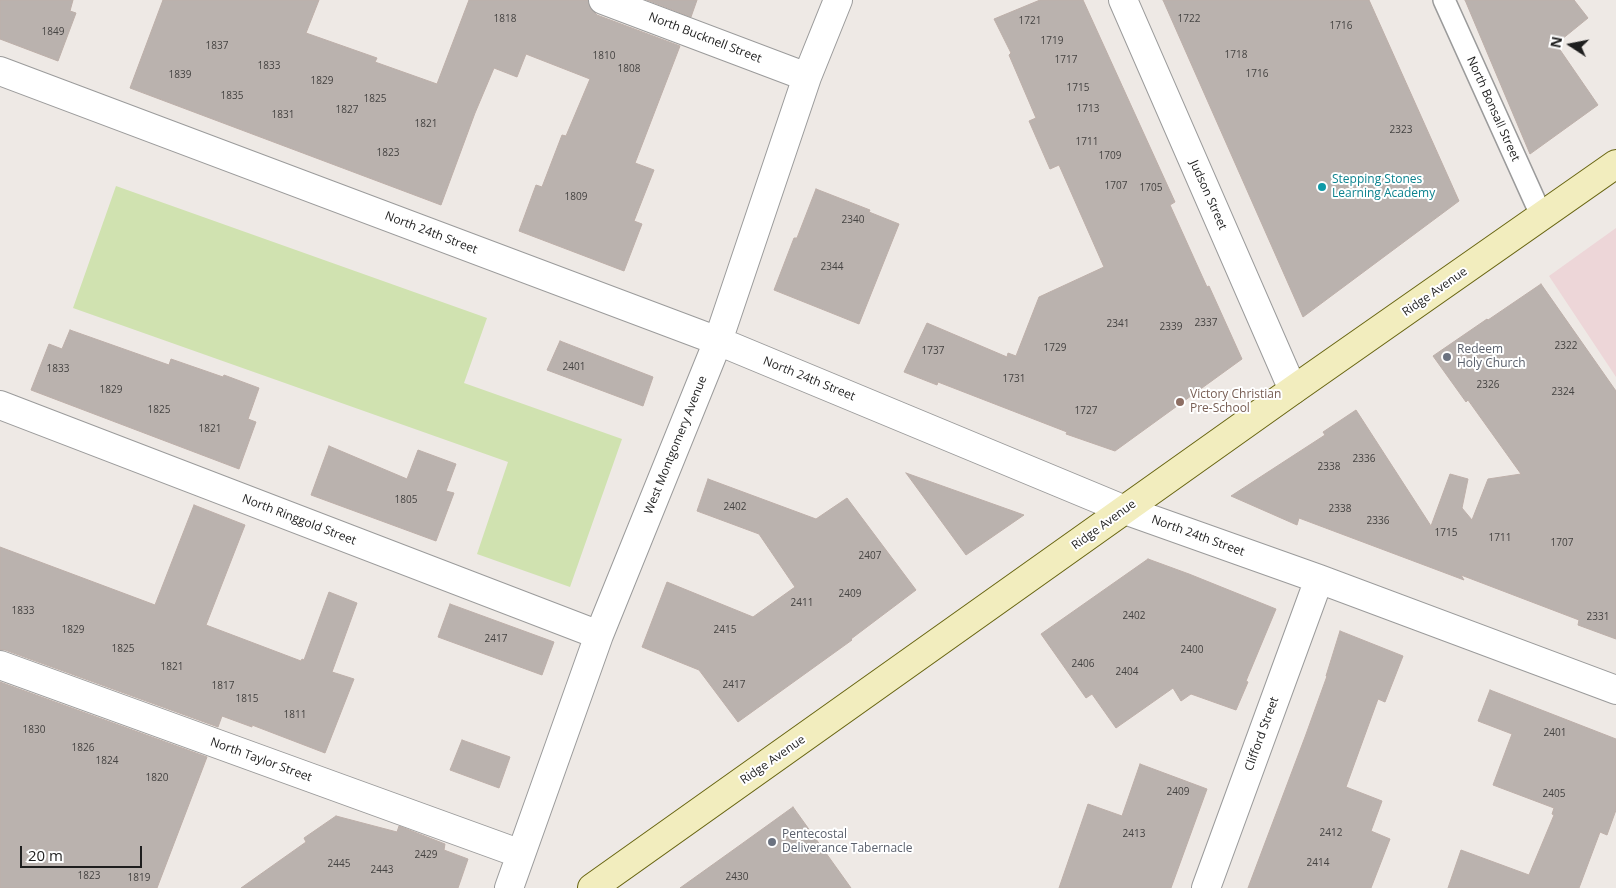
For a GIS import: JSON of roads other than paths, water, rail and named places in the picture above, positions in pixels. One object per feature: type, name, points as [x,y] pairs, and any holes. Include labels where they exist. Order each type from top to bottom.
[{"type":"street","name":"North Bucknell Street","points":[[603,0],[807,77]]},
{"type":"street","name":"West Montgomery Avenue","points":[[509,888],[599,635],[718,342],[807,77],[838,0]]},
{"type":"street","name":"Judson Street","points":[[1123,0],[1293,390]]},
{"type":"street","name":"North 24th Street","points":[[0,71],[718,342],[1125,510],[1319,579],[1616,690]]},
{"type":"street","name":"Ridge Avenue","points":[[592,888],[1293,390],[1542,218],[1616,164]]},
{"type":"street","name":"North Ringgold Street","points":[[0,404],[599,635]]},
{"type":"street","name":"Clifford Street","points":[[1206,888],[1319,579]]},
{"type":"street","name":"North Taylor Street","points":[[0,665],[521,854]]},
{"type":"lane","name":"North Bonsall Street","points":[[1444,0],[1542,218]]},
{"type":"place","name":"Stepping Stones Learning Academy","points":[[1322,187]]},
{"type":"place","name":"Redeem Holy Church","points":[[1447,357]]},
{"type":"place","name":"Victory Christian Pre-School","points":[[1180,402]]},
{"type":"place","name":"Pentecostal Deliverance Tabernacle","points":[[772,842]]}]
